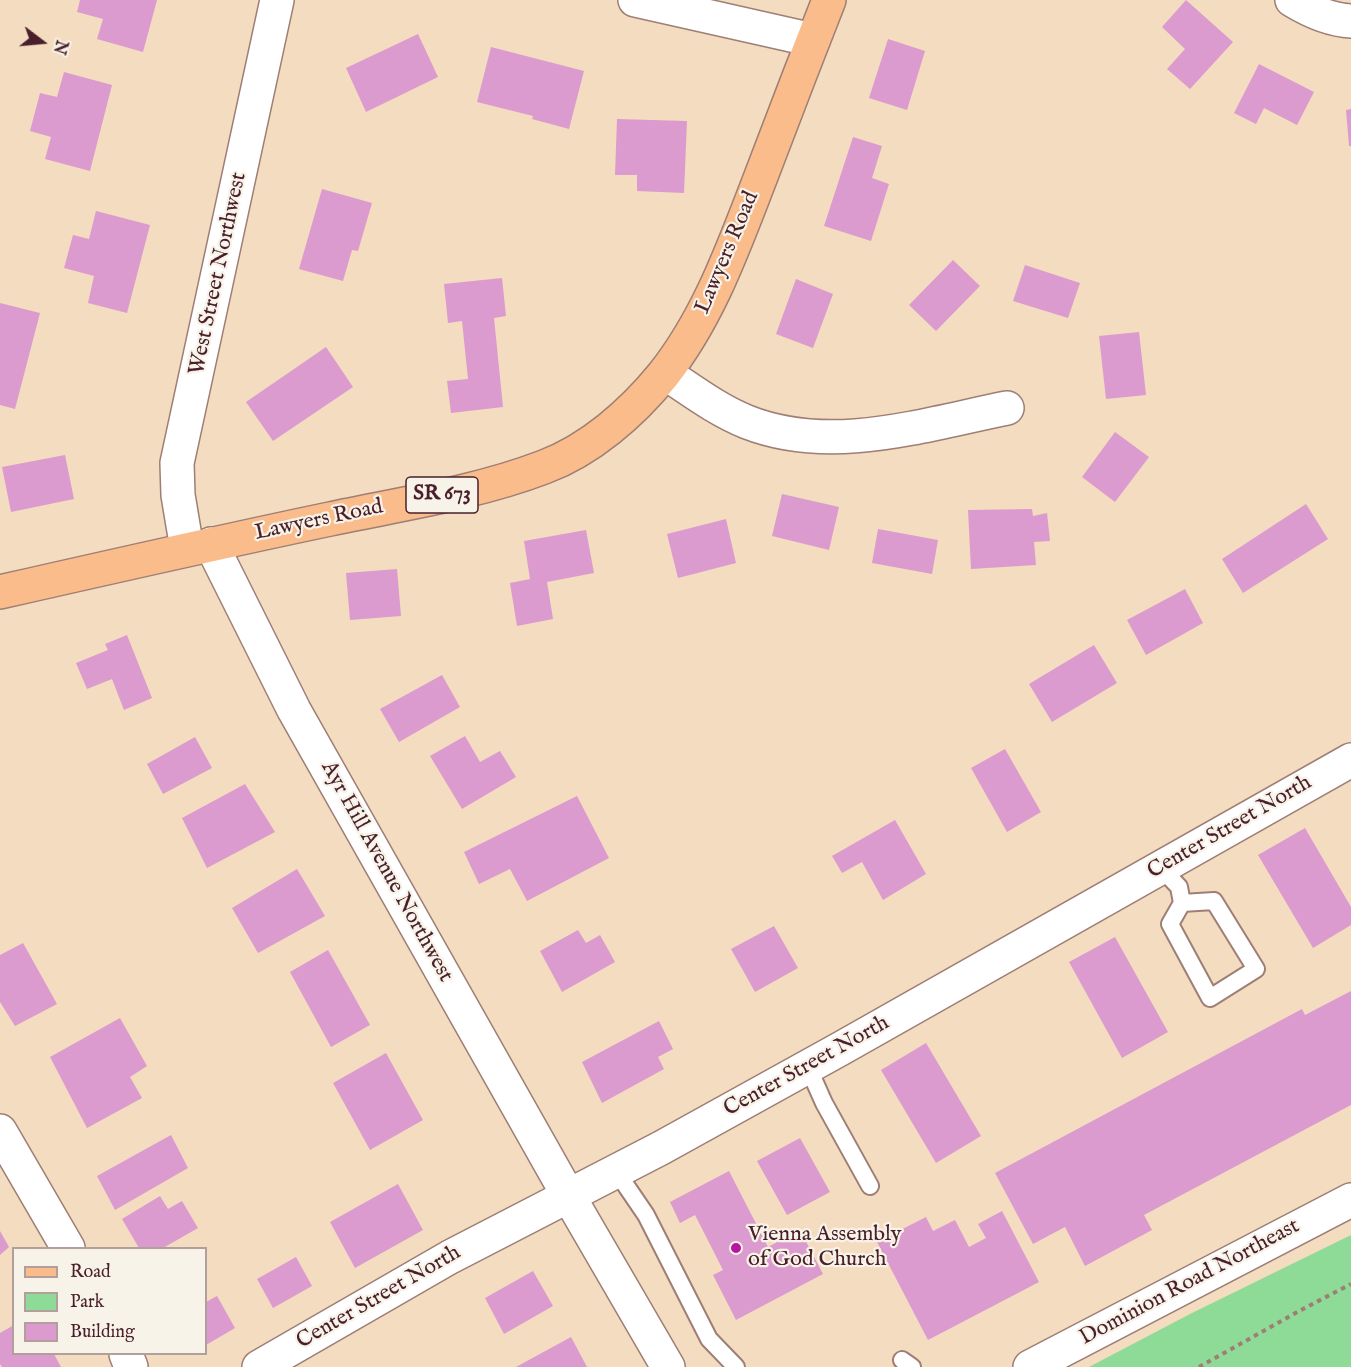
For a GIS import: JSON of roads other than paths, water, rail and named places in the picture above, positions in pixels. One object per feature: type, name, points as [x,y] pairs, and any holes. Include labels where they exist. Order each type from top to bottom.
[{"type":"main road","name":"Lawyers Road","points":[[0,592],[484,486],[545,467],[581,448],[614,424],[648,393],[696,327],[722,275],[828,0]]},
{"type":"street","name":"West Street Northwest","points":[[199,547],[178,495],[177,463],[277,0]]},
{"type":"street","points":[[634,0],[813,40]]},
{"type":"street","points":[[1292,0],[1311,11],[1351,21]]},
{"type":"street","points":[[665,372],[718,408],[747,422],[789,434],[818,438],[862,436],[1007,408]]},
{"type":"street","name":"Ayr Hill Avenue Northwest","points":[[199,547],[668,1367]]},
{"type":"street","name":"Center Street North","points":[[259,1367],[440,1263],[808,1067],[1351,760]]},
{"type":"street","points":[[0,1131],[67,1247]]},
{"type":"street","name":"Dominion Road Northeast","points":[[1030,1367],[1351,1200]]},
{"type":"lane","points":[[1161,868],[1179,887],[1182,903],[1170,924],[1210,998],[1256,969],[1214,901],[1182,903]]},
{"type":"lane","points":[[808,1067],[824,1103],[870,1186]]},
{"type":"lane","points":[[616,1171],[646,1215],[709,1339],[736,1367]]},
{"type":"place","name":"Vienna Assembly of God Church","points":[[736,1248]]}]
